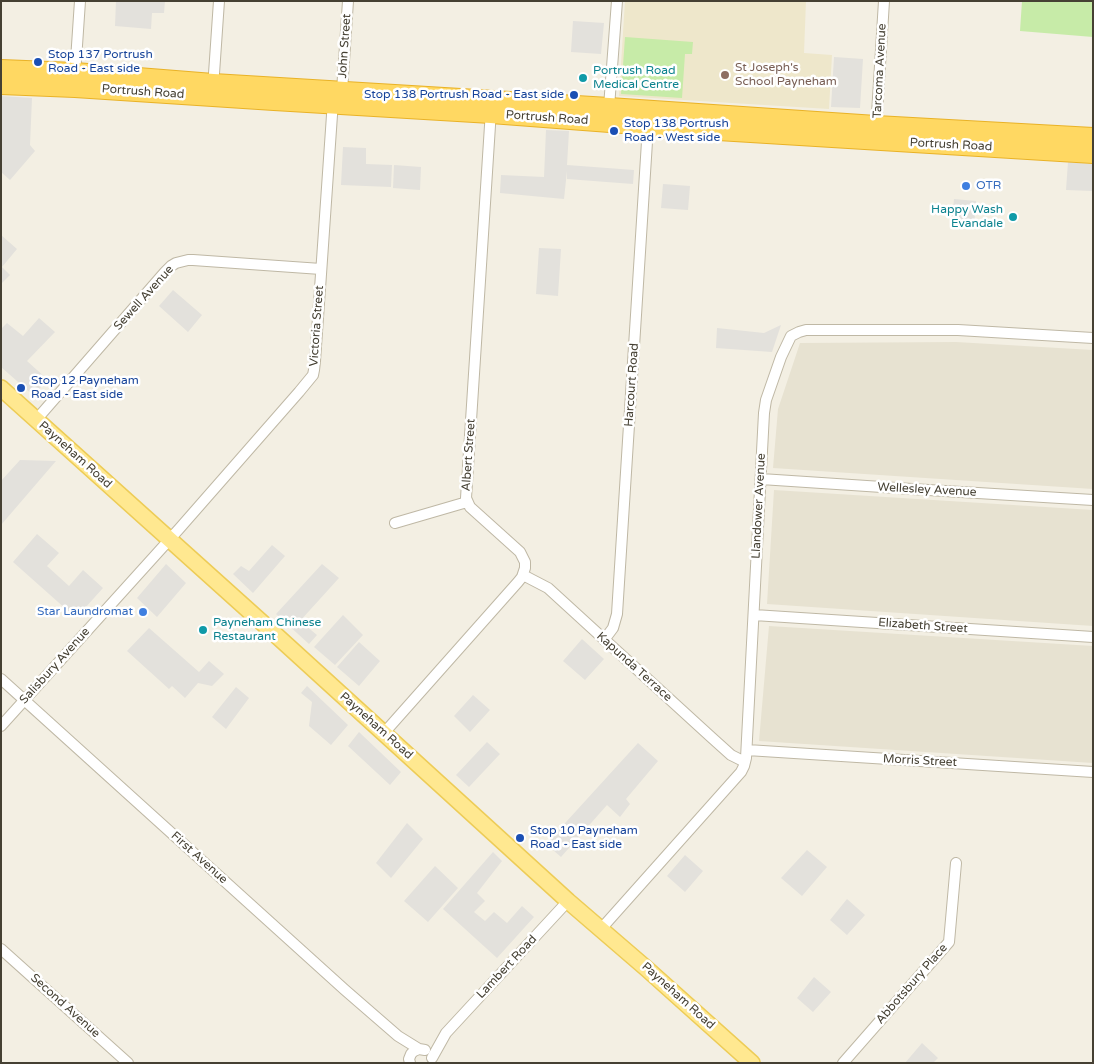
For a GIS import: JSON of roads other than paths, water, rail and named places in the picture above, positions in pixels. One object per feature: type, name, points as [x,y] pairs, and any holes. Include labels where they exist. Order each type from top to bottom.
[{"type":"highway","name":"Portrush Road","points":[[1,69],[75,80],[337,98],[492,107],[609,107],[1093,154]]},
{"type":"highway","name":"Portrush Road","points":[[1,85],[75,80]]},
{"type":"highway","name":"Portrush Road","points":[[492,107],[648,126],[1093,137]]},
{"type":"main road","name":"Payneham Road","points":[[1,388],[568,901],[648,968],[752,1063]]},
{"type":"street","points":[[75,80],[80,1]]},
{"type":"street","points":[[212,90],[219,1]]},
{"type":"street","name":"John Street","points":[[337,98],[348,1]]},
{"type":"street","points":[[609,107],[617,1]]},
{"type":"street","name":"Tarcoma Avenue","points":[[876,133],[884,1]]},
{"type":"street","name":"Victoria Street","points":[[169,539],[299,392],[314,370],[329,153],[337,98]]},
{"type":"street","name":"Albert Street","points":[[492,107],[466,493],[467,502],[470,507],[520,552],[525,562],[522,574]]},
{"type":"street","name":"Harcourt Road","points":[[604,640],[613,628],[617,614],[648,126]]},
{"type":"street","name":"Sewell Avenue","points":[[36,420],[170,266],[193,260],[321,269]]},
{"type":"street","name":"Llandower Avenue","points":[[601,929],[741,772],[745,762],[766,400],[791,336],[806,330],[958,330],[1093,338]]},
{"type":"street","name":"Wellesley Avenue","points":[[761,479],[1093,500]]},
{"type":"street","points":[[395,523],[467,502]]},
{"type":"street","name":"Salisbury Avenue","points":[[1,726],[169,539]]},
{"type":"street","points":[[384,733],[518,582],[522,574]]},
{"type":"street","name":"Kapunda Terrace","points":[[522,574],[548,588],[711,737],[731,754],[745,762]]},
{"type":"street","name":"Elizabeth Street","points":[[754,615],[1093,637]]},
{"type":"street","name":"First Avenue","points":[[1,679],[398,1036],[429,1053],[431,1060]]},
{"type":"street","name":"Morris Street","points":[[747,750],[1093,772]]},
{"type":"street","name":"Abbotsbury Place","points":[[843,1063],[949,942],[956,863]]},
{"type":"street","name":"Lambert Road","points":[[431,1060],[446,1033],[568,901]]},
{"type":"street","name":"Second Avenue","points":[[1,949],[128,1063]]},
{"type":"street","name":"Lambert Road","points":[[410,1060],[414,1051],[421,1049],[446,1033]]},
{"type":"street","name":"First Avenue","points":[[398,1036],[410,1060]]},
{"type":"place","name":"Stop 137 Portrush Road - East side","points":[[38,62]]},
{"type":"place","name":"St Joseph's School Payneham","points":[[725,75]]},
{"type":"place","name":"Portrush Road Medical Centre","points":[[583,78]]},
{"type":"place","name":"Stop 138 Portrush Road - East side","points":[[574,95]]},
{"type":"place","name":"Stop 138 Portrush Road - West side","points":[[614,131]]},
{"type":"place","name":"OTR","points":[[966,186]]},
{"type":"place","name":"Happy Wash Evandale","points":[[1013,217]]},
{"type":"place","name":"Stop 12 Payneham Road - East side","points":[[21,388]]},
{"type":"place","name":"Star Laundromat","points":[[143,612]]},
{"type":"place","name":"Payneham Chinese Restaurant","points":[[203,630]]},
{"type":"place","name":"Stop 10 Payneham Road - East side","points":[[520,838]]}]
